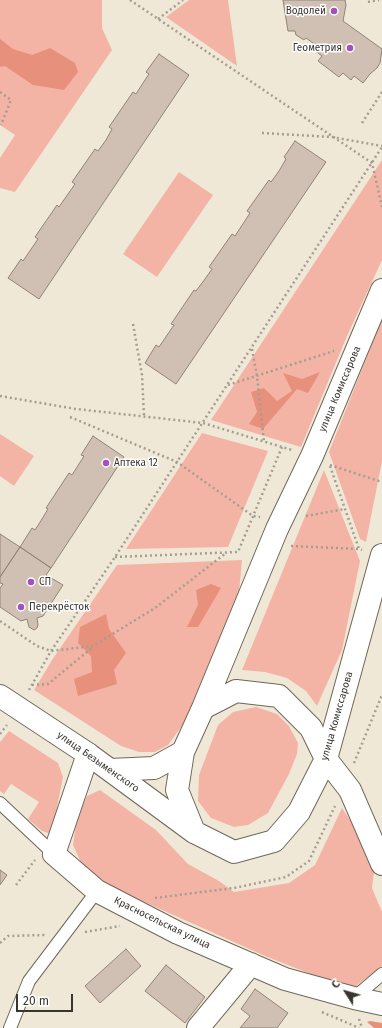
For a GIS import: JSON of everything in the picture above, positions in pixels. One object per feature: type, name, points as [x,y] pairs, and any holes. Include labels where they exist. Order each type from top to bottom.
[{"type":"main road","name":"улица Комиссарова","points":[[183,752],[203,708],[280,522],[321,461],[357,348],[382,290]]},
{"type":"main road","name":"улица Комиссарова","points":[[194,832],[234,852],[274,841],[299,812],[326,759],[373,553]]},
{"type":"main road","points":[[203,708],[236,691],[279,696],[311,728],[326,759],[350,790],[382,864]]},
{"type":"main road","name":"улица Безыменского","points":[[0,696],[88,754],[194,832]]},
{"type":"main road","points":[[110,770],[154,768],[183,752]]},
{"type":"main road","points":[[183,752],[177,790],[194,832]]},
{"type":"main road","points":[[54,854],[88,754]]},
{"type":"main road","name":"Красносельская улица","points":[[54,854],[96,891],[178,933],[285,979],[382,1004]]},
{"type":"main road","points":[[198,1028],[251,964]]},
{"type":"lane","points":[[0,803],[54,854]]},
{"type":"lane","points":[[10,1028],[28,980],[96,891]]},
{"type":"lane","points":[[354,998],[382,974]]},
{"type":"path","points":[[130,0],[372,163],[382,207]]},
{"type":"path","points":[[158,19],[182,0]]},
{"type":"path","points":[[368,2],[378,0]]},
{"type":"path","points":[[0,92],[11,100],[2,125]]},
{"type":"path","points":[[362,123],[382,92]]},
{"type":"path","points":[[0,734],[19,708],[51,652],[228,385],[382,147],[332,137],[262,133]]},
{"type":"path","points":[[133,324],[142,376],[144,416]]},
{"type":"path","points":[[252,348],[257,376],[264,442]]},
{"type":"path","points":[[228,385],[341,349],[357,348]]},
{"type":"path","points":[[0,396],[76,409],[203,423],[282,447],[382,482]]},
{"type":"path","points":[[70,417],[177,462],[253,516],[280,522],[345,509]]},
{"type":"path","points":[[238,552],[282,447]]},
{"type":"path","points":[[321,461],[345,509],[359,549]]},
{"type":"path","points":[[115,557],[226,553],[270,545],[359,549],[373,553]]},
{"type":"path","points":[[32,685],[48,684],[93,646],[155,608],[226,553]]},
{"type":"path","points":[[0,621],[37,646],[51,652],[93,646]]},
{"type":"path","points":[[154,898],[234,888],[286,877],[309,861],[346,784],[382,695]]},
{"type":"path","points":[[16,886],[24,874]]},
{"type":"shaded area","points":[[0,0],[102,0],[102,28],[112,50],[15,192],[0,188],[0,158],[15,135],[0,125]]},
{"type":"shaded area","points":[[189,0],[228,0],[237,66],[166,17]]},
{"type":"shaded area","points":[[0,39],[13,49],[32,55],[50,48],[75,63],[78,72],[64,90],[33,85],[5,66],[0,67]]},
{"type":"shaded area","points":[[382,160],[382,260],[347,336],[301,447],[211,420]]},
{"type":"shaded area","points":[[179,172],[213,195],[157,277],[123,254]]},
{"type":"shaded area","points":[[382,319],[382,461],[366,542],[360,539],[329,452]]},
{"type":"shaded area","points":[[320,372],[308,393],[297,389],[263,429],[249,424],[257,412],[251,392],[264,388],[277,401],[292,391],[283,373],[302,379]]},
{"type":"shaded area","points":[[202,433],[268,451],[228,547],[126,549]]},
{"type":"shaded area","points":[[0,434],[34,456],[14,486],[0,476]]},
{"type":"shaded area","points":[[324,470],[360,561],[342,650],[317,706],[306,691],[287,678],[265,672],[242,670]]},
{"type":"shaded area","points":[[242,560],[239,592],[184,723],[168,745],[155,752],[139,752],[121,746],[34,690],[52,660],[117,565]]},
{"type":"shaded area","points":[[211,584],[221,588],[198,627],[187,627],[198,605],[196,590]]},
{"type":"shaded area","points":[[106,614],[109,629],[126,653],[114,670],[117,684],[78,696],[74,679],[92,672],[91,656],[78,643],[80,627]]},
{"type":"shaded area","points":[[256,707],[277,714],[289,726],[298,743],[297,754],[289,774],[268,813],[248,825],[234,827],[211,818],[198,801],[199,775],[218,725],[233,712]]},
{"type":"shaded area","points":[[9,731],[58,763],[63,777],[53,828],[48,833],[42,831],[28,819],[39,802],[11,784],[4,794],[0,791],[0,742]]},
{"type":"shaded area","points":[[100,790],[156,830],[188,864],[219,881],[234,892],[289,883],[315,865],[342,808],[352,823],[374,872],[372,888],[382,912],[382,966],[351,990],[265,956],[102,883],[83,867],[73,845],[77,818],[87,796]]},
{"type":"shaded area","points":[[367,1022],[382,1023],[382,1028],[374,1028]]},
{"type":"building","points":[[283,0],[345,0],[346,5],[343,21],[382,49],[380,63],[377,68],[363,83],[354,76],[351,80],[343,73],[339,77],[318,61],[322,56],[314,50],[317,46],[306,38],[304,40],[296,35],[295,31],[288,31]]},
{"type":"building","points":[[159,54],[189,75],[39,299],[8,278],[21,259],[23,261],[38,239],[35,237],[57,205],[59,207],[75,184],[72,182],[95,149],[98,151],[106,140],[112,129],[109,127],[133,92],[136,94],[149,74],[146,72]]},
{"type":"building","points":[[295,141],[326,162],[176,384],[145,363],[156,345],[159,347],[174,325],[171,324],[194,290],[196,291],[212,269],[209,267],[232,234],[235,236],[250,213],[247,211],[269,180],[271,182],[279,171],[286,159],[284,157]]},
{"type":"building","points":[[93,436],[124,457],[51,568],[20,547],[32,528],[35,530],[48,509],[46,508],[69,473],[72,475],[84,456],[81,455]]},
{"type":"building","points":[[0,534],[20,547],[0,577]]},
{"type":"building","points":[[20,547],[51,568],[46,575],[63,585],[43,616],[37,618],[38,625],[34,630],[29,627],[27,619],[21,621],[0,607],[0,588],[3,584],[0,583],[0,577]]},
{"type":"building","points":[[0,870],[7,875],[0,885]]},
{"type":"building","points":[[126,949],[141,966],[100,1003],[85,986]]},
{"type":"building","points":[[166,965],[205,997],[185,1023],[145,991]]},
{"type":"building","points":[[255,989],[288,1013],[277,1028],[240,1028],[250,1016],[241,1009]]},
{"type":"place","name":"Водолей","points":[[334,11]]},
{"type":"place","name":"Геометрия","points":[[350,48]]},
{"type":"place","name":"Аптека 12","points":[[106,463]]},
{"type":"place","name":"СП","points":[[31,582]]},
{"type":"place","name":"Перекрёсток","points":[[21,607]]}]
